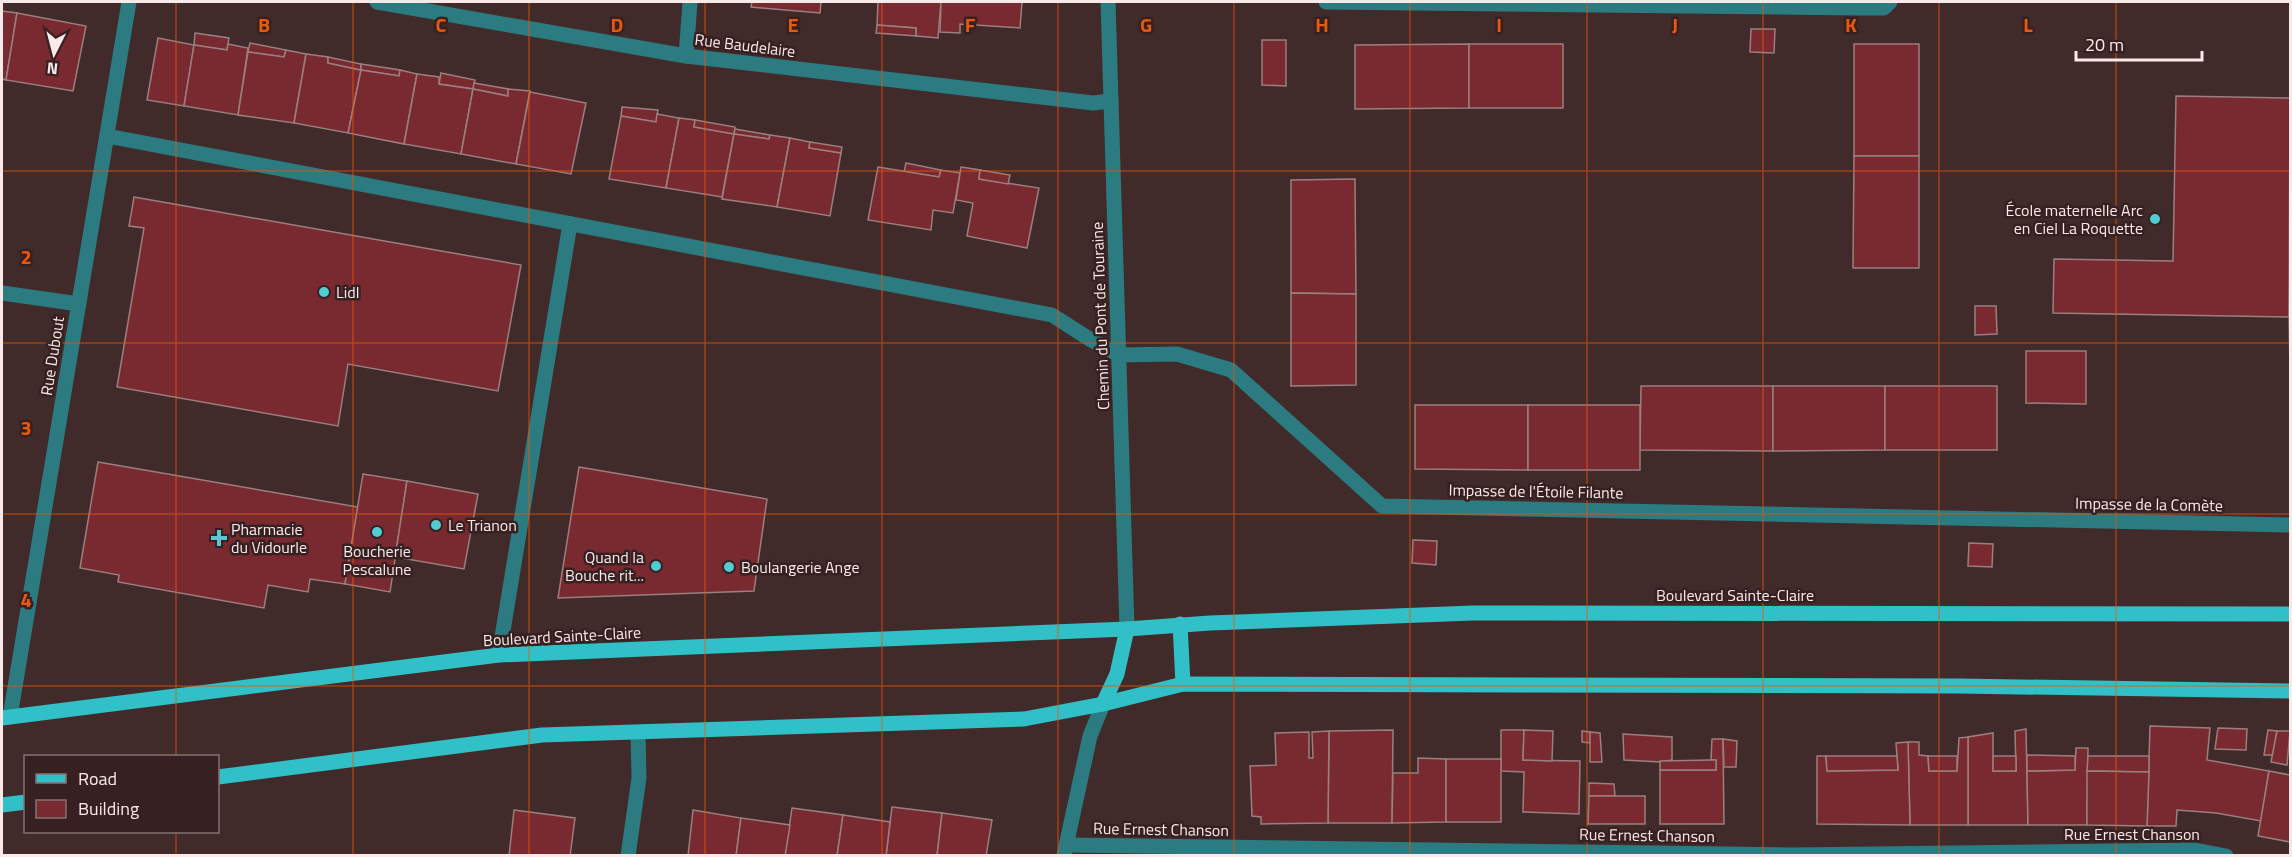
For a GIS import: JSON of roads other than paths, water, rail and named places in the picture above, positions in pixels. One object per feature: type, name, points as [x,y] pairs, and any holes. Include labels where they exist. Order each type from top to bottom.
[{"type":"main road","name":"Boulevard Sainte-Claire","points":[[6,717],[499,656],[1180,624],[1473,613],[2290,614]]},
{"type":"main road","points":[[1180,624],[1183,684]]},
{"type":"main road","points":[[1103,704],[1117,674],[1127,628]]},
{"type":"main road","points":[[219,777],[542,735],[1024,719],[1103,704],[1183,684],[1959,686],[2290,691]]},
{"type":"main road","points":[[2,805],[24,802]]},
{"type":"street","name":"Rue Dubout","points":[[6,717],[79,304],[129,2]]},
{"type":"street","name":"Rue Baudelaire","points":[[382,2],[686,56],[1093,103],[1111,101]]},
{"type":"street","points":[[686,56],[690,2]]},
{"type":"street","name":"Chemin du Pont de Touraine","points":[[1108,2],[1127,628]]},
{"type":"street","points":[[1326,2],[1884,8],[1890,2]]},
{"type":"street","points":[[107,136],[1053,315],[1119,355]]},
{"type":"street","points":[[499,656],[570,224]]},
{"type":"street","points":[[2,293],[79,304]]},
{"type":"street","name":"Impasse de l'Étoile Filante","points":[[1119,355],[1177,354],[1231,370],[1383,506],[2007,519]]},
{"type":"street","name":"Impasse de la Comète","points":[[2007,519],[2290,525]]},
{"type":"street","points":[[1065,850],[1090,736],[1103,704]]},
{"type":"street","points":[[628,855],[639,778],[638,733]]},
{"type":"street","name":"Rue Ernest Chanson","points":[[1065,850],[1791,855],[2195,850],[2226,855]]},
{"type":"place","name":"École maternelle Arc en Ciel La Roquette","points":[[2155,219]]},
{"type":"place","name":"Lidl","points":[[324,292]]},
{"type":"place","name":"Le Trianon","points":[[436,525]]},
{"type":"place","name":"Boucherie Pescalune","points":[[377,532]]},
{"type":"place","name":"Pharmacie du Vidourle","points":[[219,538]]},
{"type":"place","name":"Quand la Bouche rit...","points":[[656,566]]},
{"type":"place","name":"Boulangerie Ange","points":[[729,567]]}]
